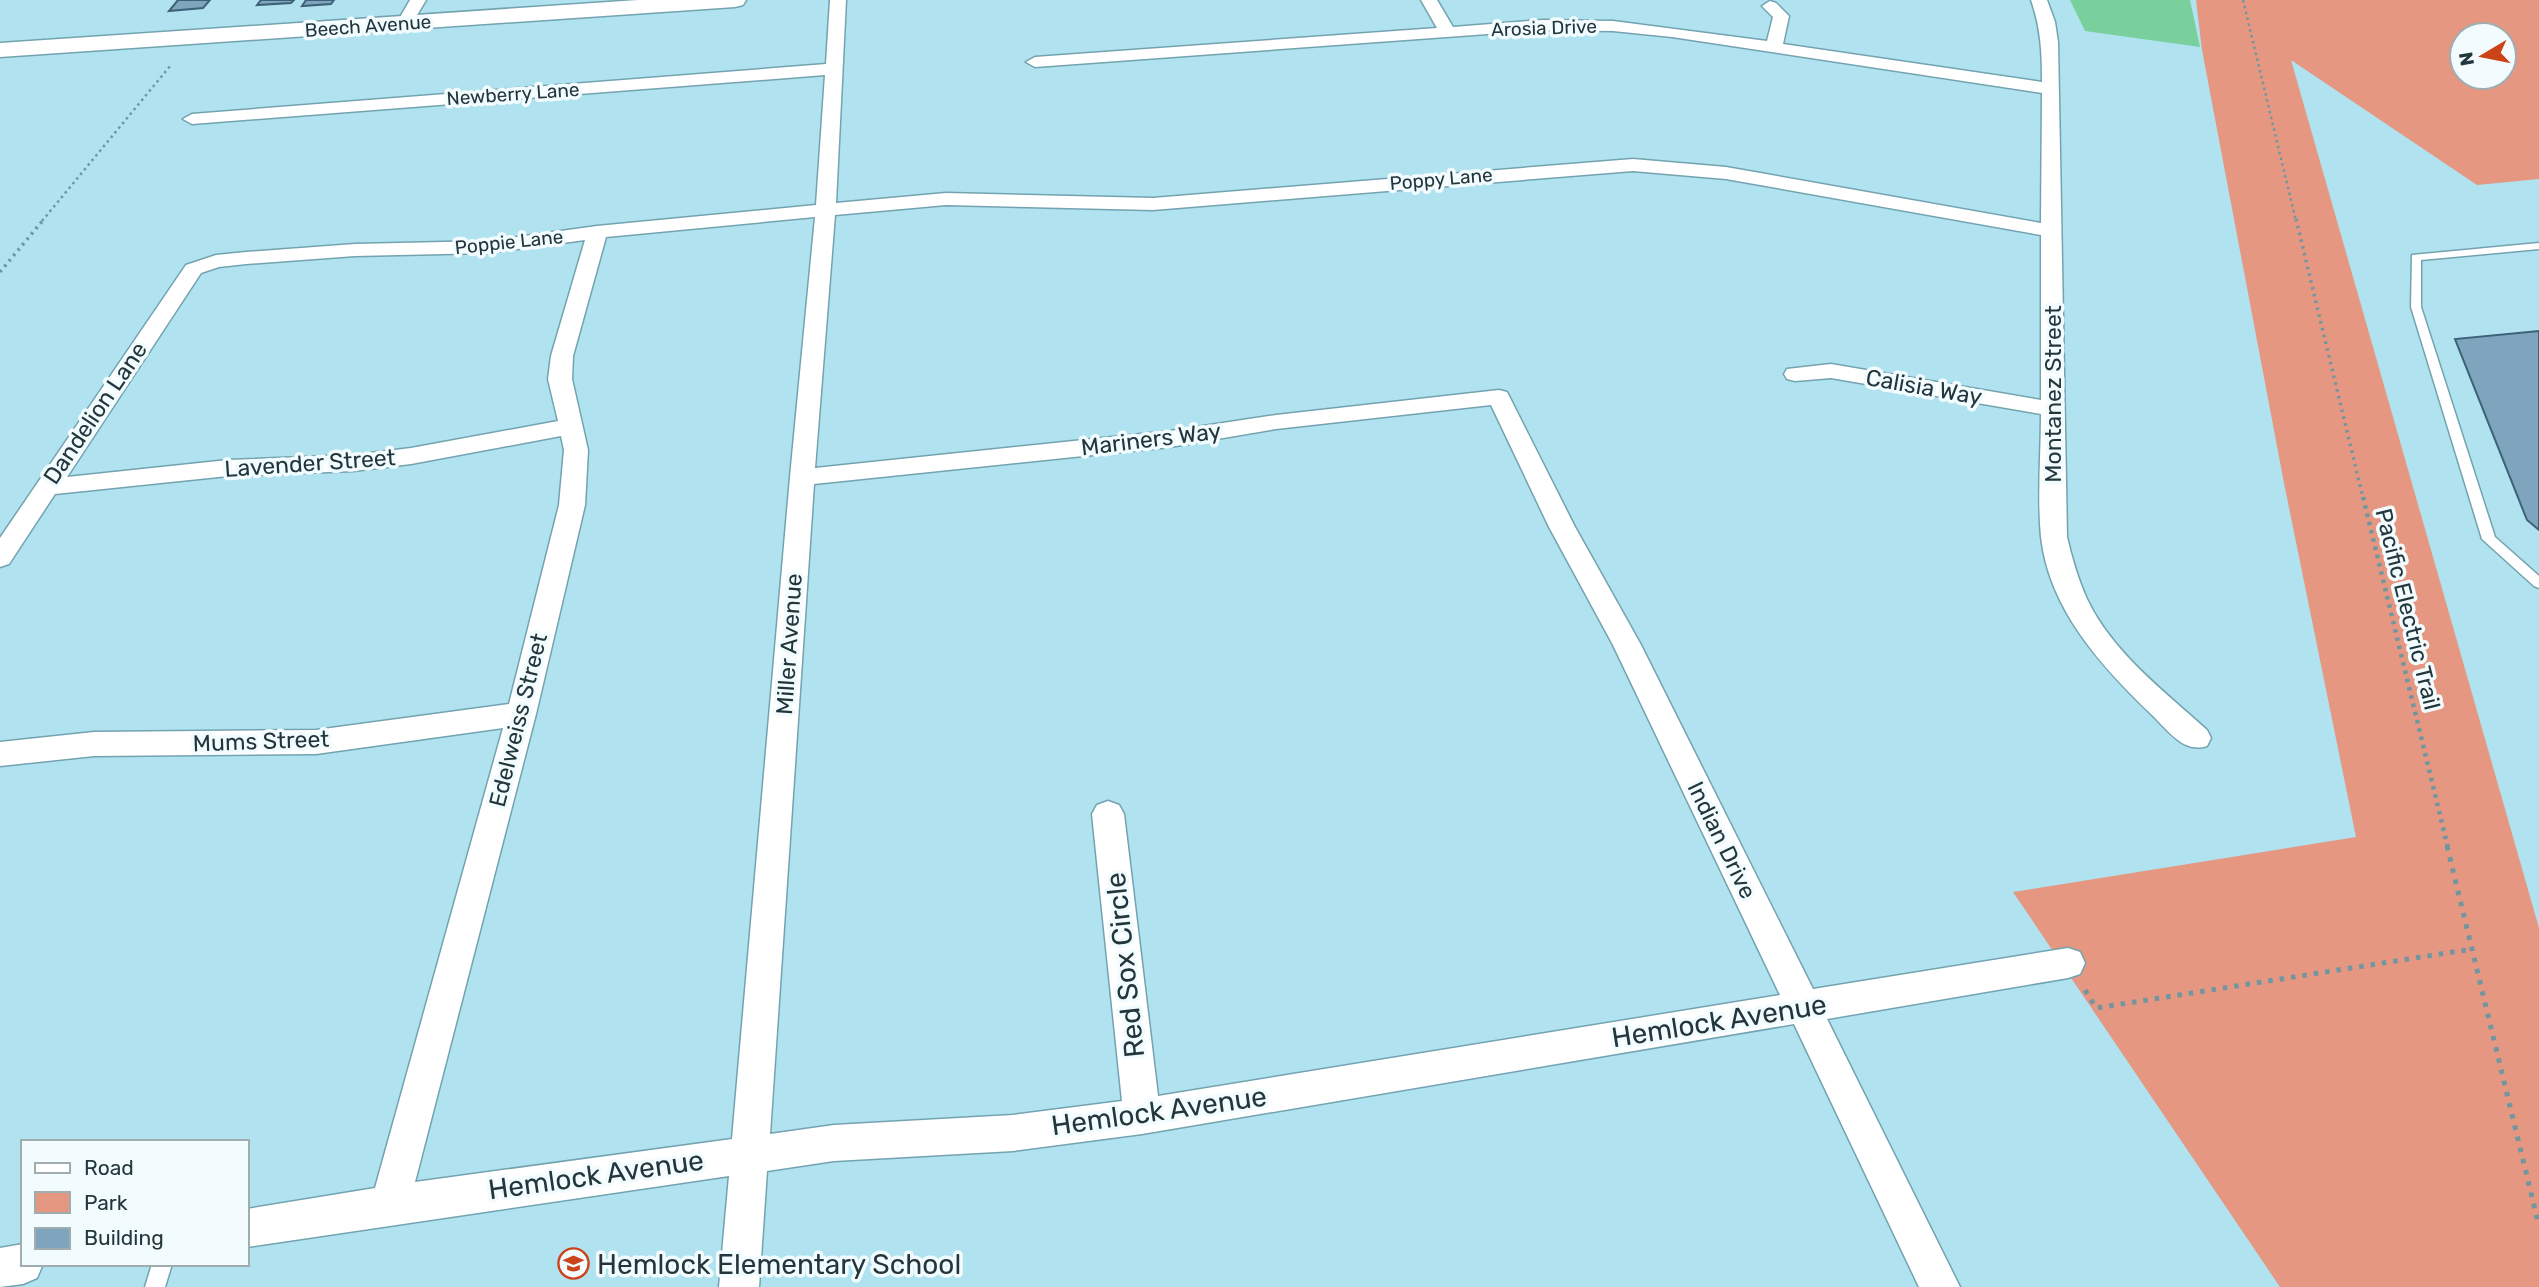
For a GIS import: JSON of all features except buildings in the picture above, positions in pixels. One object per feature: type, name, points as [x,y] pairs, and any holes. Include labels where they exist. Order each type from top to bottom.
[{"type":"street","points":[[404,23],[418,0]]},
{"type":"street","name":"Beech Avenue","points":[[0,50],[735,0]]},
{"type":"street","name":"Miller Avenue","points":[[739,1287],[802,477],[826,210],[838,0]]},
{"type":"street","points":[[1429,0],[1448,32]]},
{"type":"street","name":"Montanez Street","points":[[2039,0],[2047,22],[2050,42],[2054,537],[2060,568],[2071,599],[2107,653],[2196,738]]},
{"type":"street","points":[[1770,6],[1781,16],[1774,47]]},
{"type":"street","name":"Arosia Drive","points":[[1035,62],[1542,25],[1613,26],[1774,47],[2050,89]]},
{"type":"street","name":"Newberry Lane","points":[[192,119],[834,69]]},
{"type":"street","name":"Poppy Lane","points":[[826,210],[946,199],[1153,204],[1633,165],[1726,173],[2052,231]]},
{"type":"street","name":"Poppie Lane","points":[[193,269],[216,261],[246,258],[355,250],[488,247],[597,232],[826,210]]},
{"type":"street","name":"Edelweiss Street","points":[[390,1205],[521,714],[572,505],[576,450],[560,379],[562,356],[597,232]]},
{"type":"street","name":"Dandelion Lane","points":[[0,558],[193,269]]},
{"type":"street","name":"Calisia Way","points":[[1795,374],[1831,372],[2053,409]]},
{"type":"street","name":"Mariners Way","points":[[802,477],[1170,439],[1276,422],[1499,397]]},
{"type":"street","name":"Indian Drive","points":[[1499,397],[1562,527],[1627,645],[1940,1287]]},
{"type":"street","name":"Lavender Street","points":[[46,487],[228,468],[353,463],[399,458],[467,448],[572,426]]},
{"type":"street","name":"Mums Street","points":[[0,754],[94,744],[316,742],[521,714]]},
{"type":"street","name":"Red Sox Circle","points":[[1108,814],[1142,1116]]},
{"type":"street","name":"Hemlock Avenue","points":[[248,1228],[390,1205],[834,1143],[1013,1133],[1142,1116],[2068,963]]},
{"type":"street","points":[[0,1268],[21,1264]]},
{"type":"lane","points":[[2539,246],[2416,257],[2416,307],[2489,539],[2539,583]]},
{"type":"lane","points":[[155,1287],[161,1266]]},
{"type":"path","name":"Pacific Electric Trail","points":[[2243,0],[2539,1226]]},
{"type":"path","points":[[0,272],[176,58]]},
{"type":"path","points":[[2068,963],[2096,1008],[2472,949]]},
{"type":"green space","points":[[2196,0],[2539,0],[2539,179],[2477,185],[2291,60],[2539,928],[2539,1287],[2280,1287],[2013,892],[2356,837],[2284,483],[2202,50]]},
{"type":"shaded area","points":[[2070,0],[2190,0],[2200,47],[2085,31]]},
{"type":"place","name":"Hemlock Elementary School","points":[[574,1264]]}]
